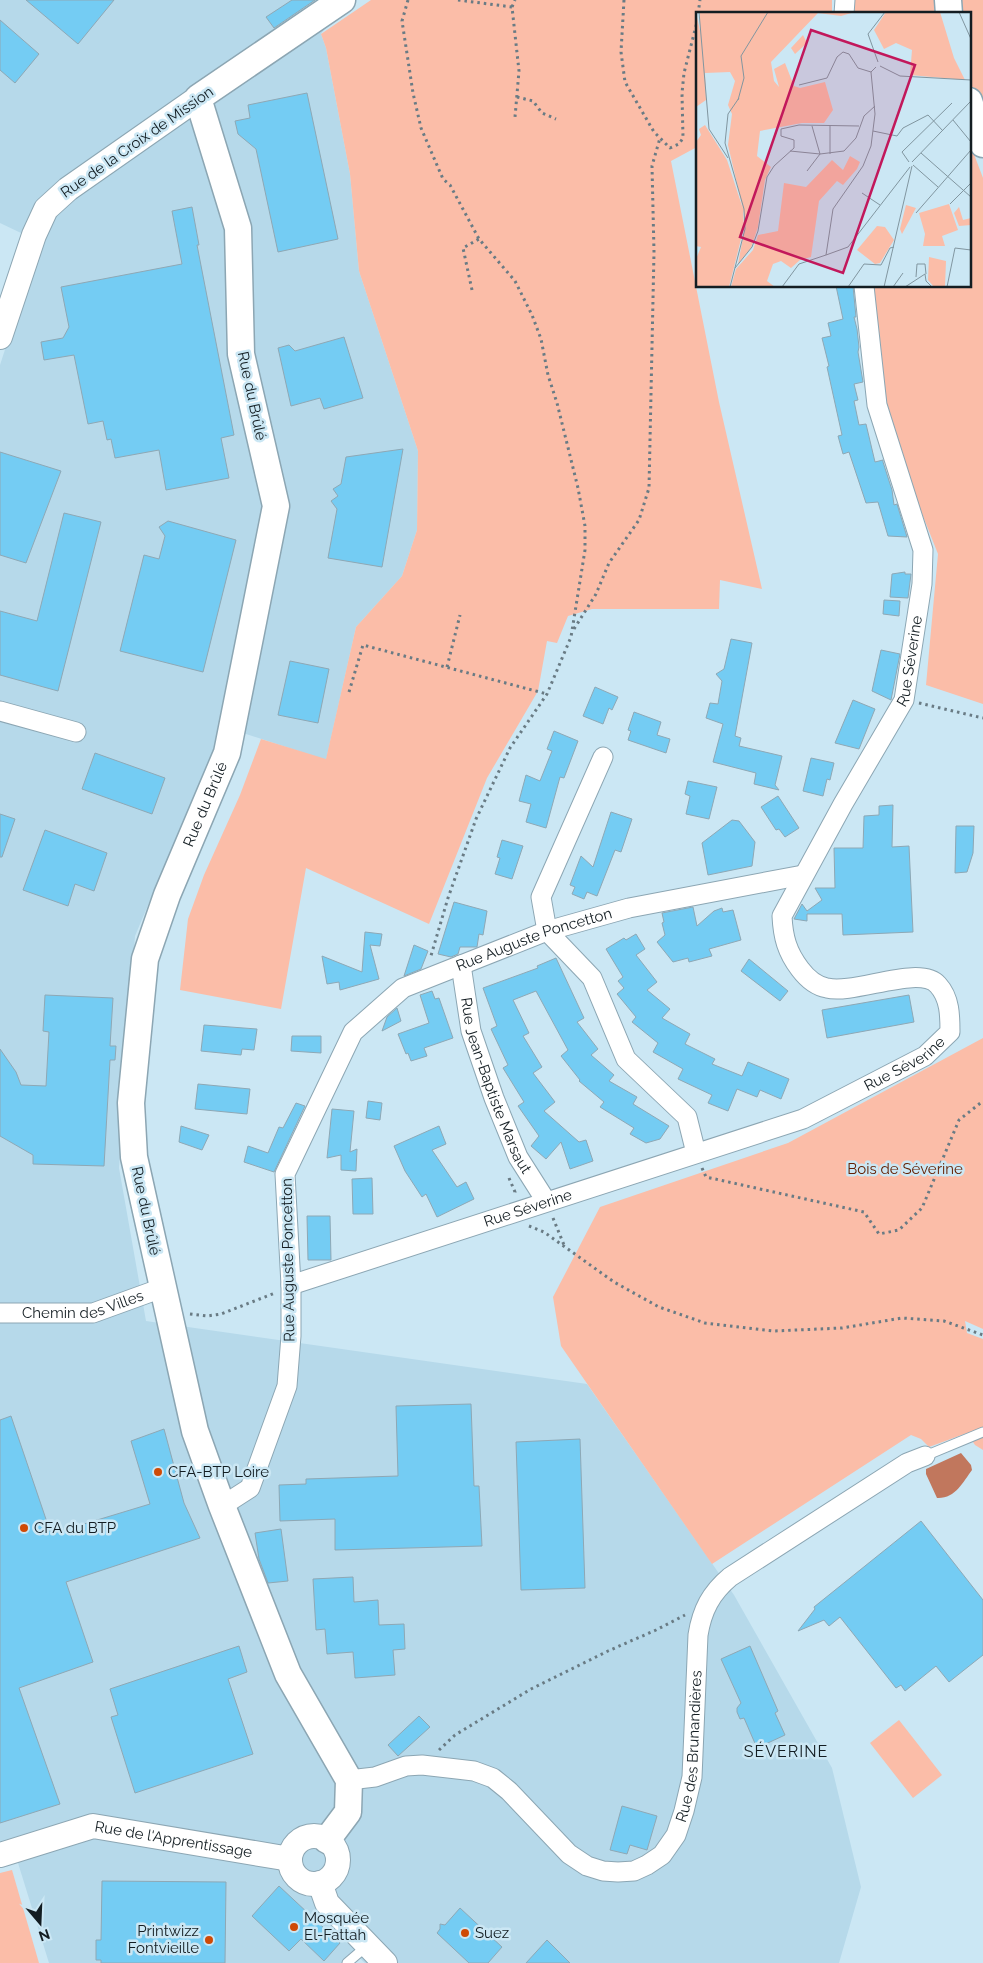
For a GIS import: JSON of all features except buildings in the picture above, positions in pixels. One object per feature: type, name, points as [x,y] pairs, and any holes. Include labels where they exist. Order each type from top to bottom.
[{"type":"main road","name":"Rue de la Croix de Mission","points":[[198,98],[342,0]]},
{"type":"main road","name":"Rue du Brûlé","points":[[198,98],[238,228],[241,354],[276,506],[227,753],[167,895],[145,959],[131,1103],[134,1157],[162,1288],[195,1431],[222,1506]]},
{"type":"main road","points":[[970,104],[983,144]]},
{"type":"main road","points":[[222,1506],[288,1674],[349,1780],[348,1812],[326,1840]]},
{"type":"street","name":"Rue de la Croix de Mission","points":[[0,337],[34,235],[46,209],[68,189],[198,98]]},
{"type":"street","name":"Rue Séverine","points":[[284,1288],[512,1212],[803,1119],[925,1056],[950,1032],[949,1005],[938,984],[924,977],[902,978],[851,989],[827,988],[807,979],[791,958],[783,936],[782,916],[803,875],[904,700],[922,584],[923,550],[877,405],[864,288]]},
{"type":"street","points":[[0,711],[76,732]]},
{"type":"street","points":[[603,757],[541,897],[547,931],[592,978],[626,1058],[687,1117],[696,1154]]},
{"type":"street","name":"Rue Auguste Poncetton","points":[[222,1506],[250,1488],[287,1386],[291,1336],[284,1288],[285,1174],[353,1032],[404,988],[547,931],[629,908],[803,875]]},
{"type":"street","name":"Rue Jean-Baptiste Marsaut","points":[[461,965],[471,1031],[494,1098],[518,1157],[546,1201]]},
{"type":"street","name":"Chemin des Villes","points":[[0,1313],[93,1313],[162,1288]]},
{"type":"street","name":"Rue des Brunandières","points":[[349,1780],[375,1776],[406,1766],[422,1765],[474,1771],[493,1778],[509,1791],[569,1854],[587,1866],[603,1871],[618,1872],[634,1870],[647,1865],[662,1854],[676,1835],[692,1777],[698,1635],[700,1619],[707,1603],[718,1587],[730,1577],[907,1464],[925,1456]]},
{"type":"street","name":"Rue de l'Apprentissage","points":[[0,1855],[93,1826],[290,1860]]},
{"type":"street","points":[[313,1836],[326,1840],[336,1852],[336,1867],[327,1880],[313,1884],[299,1879],[291,1867],[290,1860],[294,1846],[299,1841],[313,1836]]},
{"type":"street","points":[[320,1883],[328,1903],[385,1963]]},
{"type":"lane","name":"Rue des Brunandières","points":[[925,1456],[983,1432]]},
{"type":"lane","points":[[347,1963],[368,1945]]},
{"type":"path","points":[[408,0],[402,21],[413,93],[421,128],[443,179],[450,185],[479,239],[515,281],[532,315],[541,340],[585,526],[585,550],[573,632]]},
{"type":"path","points":[[458,0],[512,7]]},
{"type":"path","points":[[515,0],[512,7],[519,71],[515,117]]},
{"type":"path","points":[[624,0],[621,52],[625,82],[654,132],[670,148],[679,144],[683,138],[682,93],[684,73],[696,28]]},
{"type":"path","points":[[517,96],[532,101],[542,113],[556,119]]},
{"type":"path","points":[[436,976],[427,970],[436,935],[476,819],[510,748],[547,694],[573,632],[596,594],[609,563],[639,520],[649,488],[654,252],[652,166],[660,138]]},
{"type":"path","points":[[472,290],[463,248],[479,239]]},
{"type":"path","points":[[447,667],[460,615]]},
{"type":"path","points":[[349,692],[363,645],[547,694]]},
{"type":"path","points":[[904,700],[983,718]]},
{"type":"path","points":[[696,1154],[706,1177],[864,1212],[879,1234],[900,1230],[922,1208],[959,1120],[983,1101]]},
{"type":"path","points":[[546,1201],[564,1245]]},
{"type":"path","points":[[512,1212],[527,1225],[544,1232],[564,1245],[614,1282],[659,1307],[704,1323],[774,1331],[842,1328],[902,1318],[944,1321],[983,1335]]},
{"type":"path","points":[[207,1316],[221,1314],[284,1288]]},
{"type":"path","points":[[422,1765],[455,1735],[531,1689],[680,1618],[707,1603]]},
{"type":"shaded area","points":[[0,0],[346,0],[321,34],[326,48],[350,174],[359,271],[418,451],[417,530],[402,576],[356,627],[326,760],[243,733],[213,751],[135,936],[119,1168],[146,1321],[587,1384],[734,1595],[832,1768],[861,1887],[839,1963],[365,1963],[356,1955],[348,1963],[49,1963],[18,1863],[0,1862],[0,365],[40,242],[0,223]]},
{"type":"shaded area","points":[[961,1453],[971,1465],[972,1470],[954,1493],[943,1498],[937,1498],[926,1474],[926,1469]]},
{"type":"green space","points":[[371,0],[832,0],[832,12],[696,12],[696,148],[671,161],[719,402],[762,589],[720,580],[719,609],[592,609],[568,616],[557,643],[547,641],[538,691],[487,778],[429,924],[306,868],[281,1009],[180,990],[188,919],[204,875],[240,795],[261,739],[326,759],[356,627],[402,576],[417,530],[418,451],[359,271],[350,174],[326,48],[321,34]]},
{"type":"green space","points":[[854,0],[938,0],[939,12],[854,12]]},
{"type":"green space","points":[[956,0],[983,0],[983,122],[970,81],[970,12],[957,12]]},
{"type":"green space","points":[[970,144],[983,178],[983,704],[926,685],[938,554],[904,468],[882,390],[871,288],[970,288]]},
{"type":"green space","name":"Bois de Séverine","points":[[983,1038],[983,1329],[965,1321],[967,1333],[983,1339],[983,1450],[975,1445],[967,1433],[929,1447],[921,1439],[911,1435],[712,1564],[561,1346],[553,1297],[600,1207],[788,1143]]},
{"type":"green space","points":[[899,1720],[942,1775],[913,1798],[870,1743]]},
{"type":"green space","points":[[12,1870],[39,1963],[0,1963],[0,1873]]},
{"type":"place","name":"CFA-BTP Loire","points":[[158,1472]]},
{"type":"place","name":"CFA du BTP","points":[[24,1528]]},
{"type":"place","name":"Mosquée El-Fattah","points":[[294,1927]]},
{"type":"place","name":"Suez","points":[[465,1933]]},
{"type":"place","name":"Printwizz Fontvieille","points":[[209,1940]]},
{"type":"district","name":"SÉVERINE","points":[[786,1751]]}]
